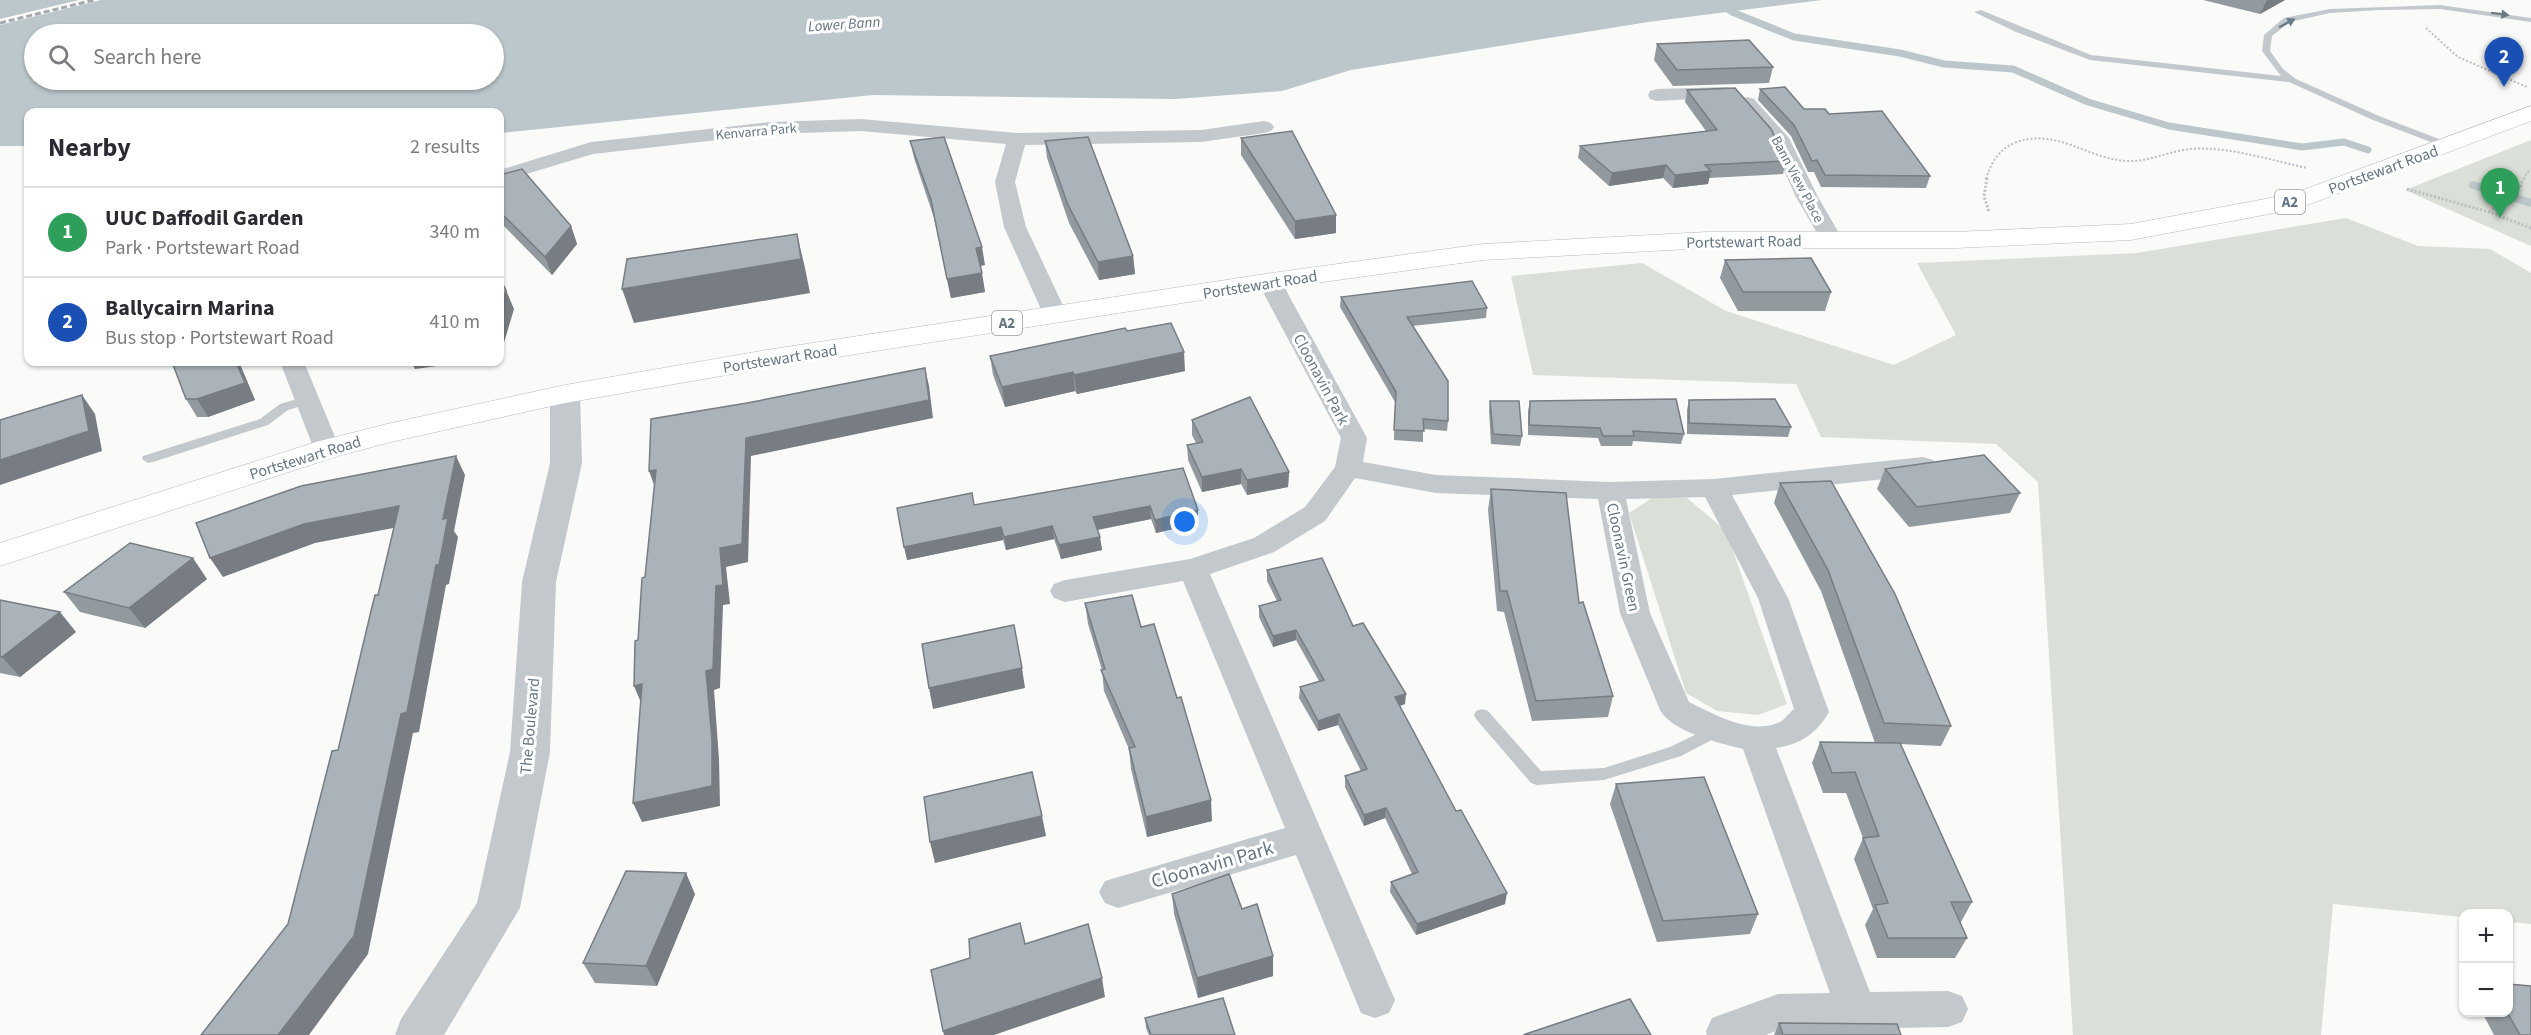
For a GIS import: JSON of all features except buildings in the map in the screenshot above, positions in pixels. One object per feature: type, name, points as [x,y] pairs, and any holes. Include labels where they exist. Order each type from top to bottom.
[{"type":"main road","name":"Portstewart Road","points":[[0,555],[327,449],[480,411],[773,357],[1056,316],[1272,281],[1483,252],[1707,240],[2006,238],[2142,230],[2274,206],[2449,146],[2531,113]]},
{"type":"street","name":"Bann View Place","points":[[1657,95],[1748,93],[1779,138],[1807,197],[1832,240]]},
{"type":"street","name":"Kenvarra Park","points":[[504,175],[591,148],[770,128],[861,125],[1017,139],[1201,136],[1264,127]]},
{"type":"street","points":[[1017,139],[1005,182],[1015,227],[1056,316]]},
{"type":"street","name":"Cloonavin Park","points":[[1065,591],[1193,569],[1264,545],[1315,514],[1348,468],[1354,438],[1275,292],[1272,281]]},
{"type":"street","points":[[294,366],[327,449]]},
{"type":"street","name":"The Boulevard","points":[[418,1035],[498,908],[530,752],[539,582],[566,463],[565,394]]},
{"type":"street","name":"Cloonavin Green","points":[[1348,468],[1436,484],[1610,491],[1714,488],[1947,464]]},
{"type":"street","name":"Cloonavin Green","points":[[1610,491],[1635,613],[1676,710],[1717,730],[1756,739],[1790,733],[1812,712],[1773,598],[1714,488]]},
{"type":"street","points":[[1193,569],[1376,1000]]},
{"type":"street","points":[[1756,739],[1857,1011]]},
{"type":"street","name":"Cloonavin Park","points":[[1118,892],[1306,837]]},
{"type":"street","points":[[1726,1035],[1726,1031],[1778,1012],[1948,1009]]},
{"type":"lane","points":[[2449,146],[2376,118],[2293,81],[2280,71],[2266,51],[2268,35],[2287,20],[2330,11],[2399,7],[2440,7],[2531,20]]},
{"type":"lane","points":[[1978,12],[2090,57],[2293,81]]},
{"type":"lane","points":[[148,459],[264,422],[284,407],[307,399]]},
{"type":"lane","points":[[1482,715],[1537,778],[1604,774],[1675,752],[1717,730]]},
{"type":"path","points":[[2399,7],[2418,20],[2458,57],[2495,75],[2531,88]]},
{"type":"path","points":[[2006,238],[1985,206],[1986,174],[2006,147],[2034,137],[2059,139],[2110,159],[2130,161],[2192,149],[2229,152],[2364,176],[2489,212],[2531,228]]},
{"type":"path","points":[[2489,212],[2520,187],[2527,172],[2531,171]]},
{"type":"shaded area","points":[[2531,140],[2531,246],[2405,190]]},
{"type":"shaded area","points":[[2346,218],[2418,246],[2490,249],[2531,273],[2531,924],[2513,922],[2513,909],[2459,909],[2459,917],[2333,904],[2321,1035],[2073,1035],[2038,482],[1996,444],[1821,437],[1796,384],[1533,375],[1511,276],[1642,263],[1726,311],[1894,365],[1956,335],[1917,263],[2137,253]]},
{"type":"shaded area","points":[[1655,496],[1687,498],[1726,531],[1787,704],[1758,715],[1717,711],[1686,693],[1629,513]]},
{"type":"water","name":"Lower Bann","points":[[0,0],[1822,0],[1648,22],[1351,70],[1282,91],[1176,99],[873,95],[504,133],[504,108],[24,108],[24,146],[0,146]]},
{"type":"pier","points":[[79,0],[101,0],[0,25],[0,19]]},
{"type":"waterway","points":[[1715,0],[1732,12],[1794,37],[1900,53],[1944,64],[2013,69],[2088,102],[2169,126],[2302,147],[2344,142],[2368,150]]},
{"type":"waterway","points":[[2473,185],[2531,203]]},
{"type":"railway","points":[[0,23],[94,0]]},
{"type":"place","name":"Ballycairn Marina","points":[[2504,87]]},
{"type":"place","name":"UUC Daffodil Garden","points":[[2500,218]]}]
